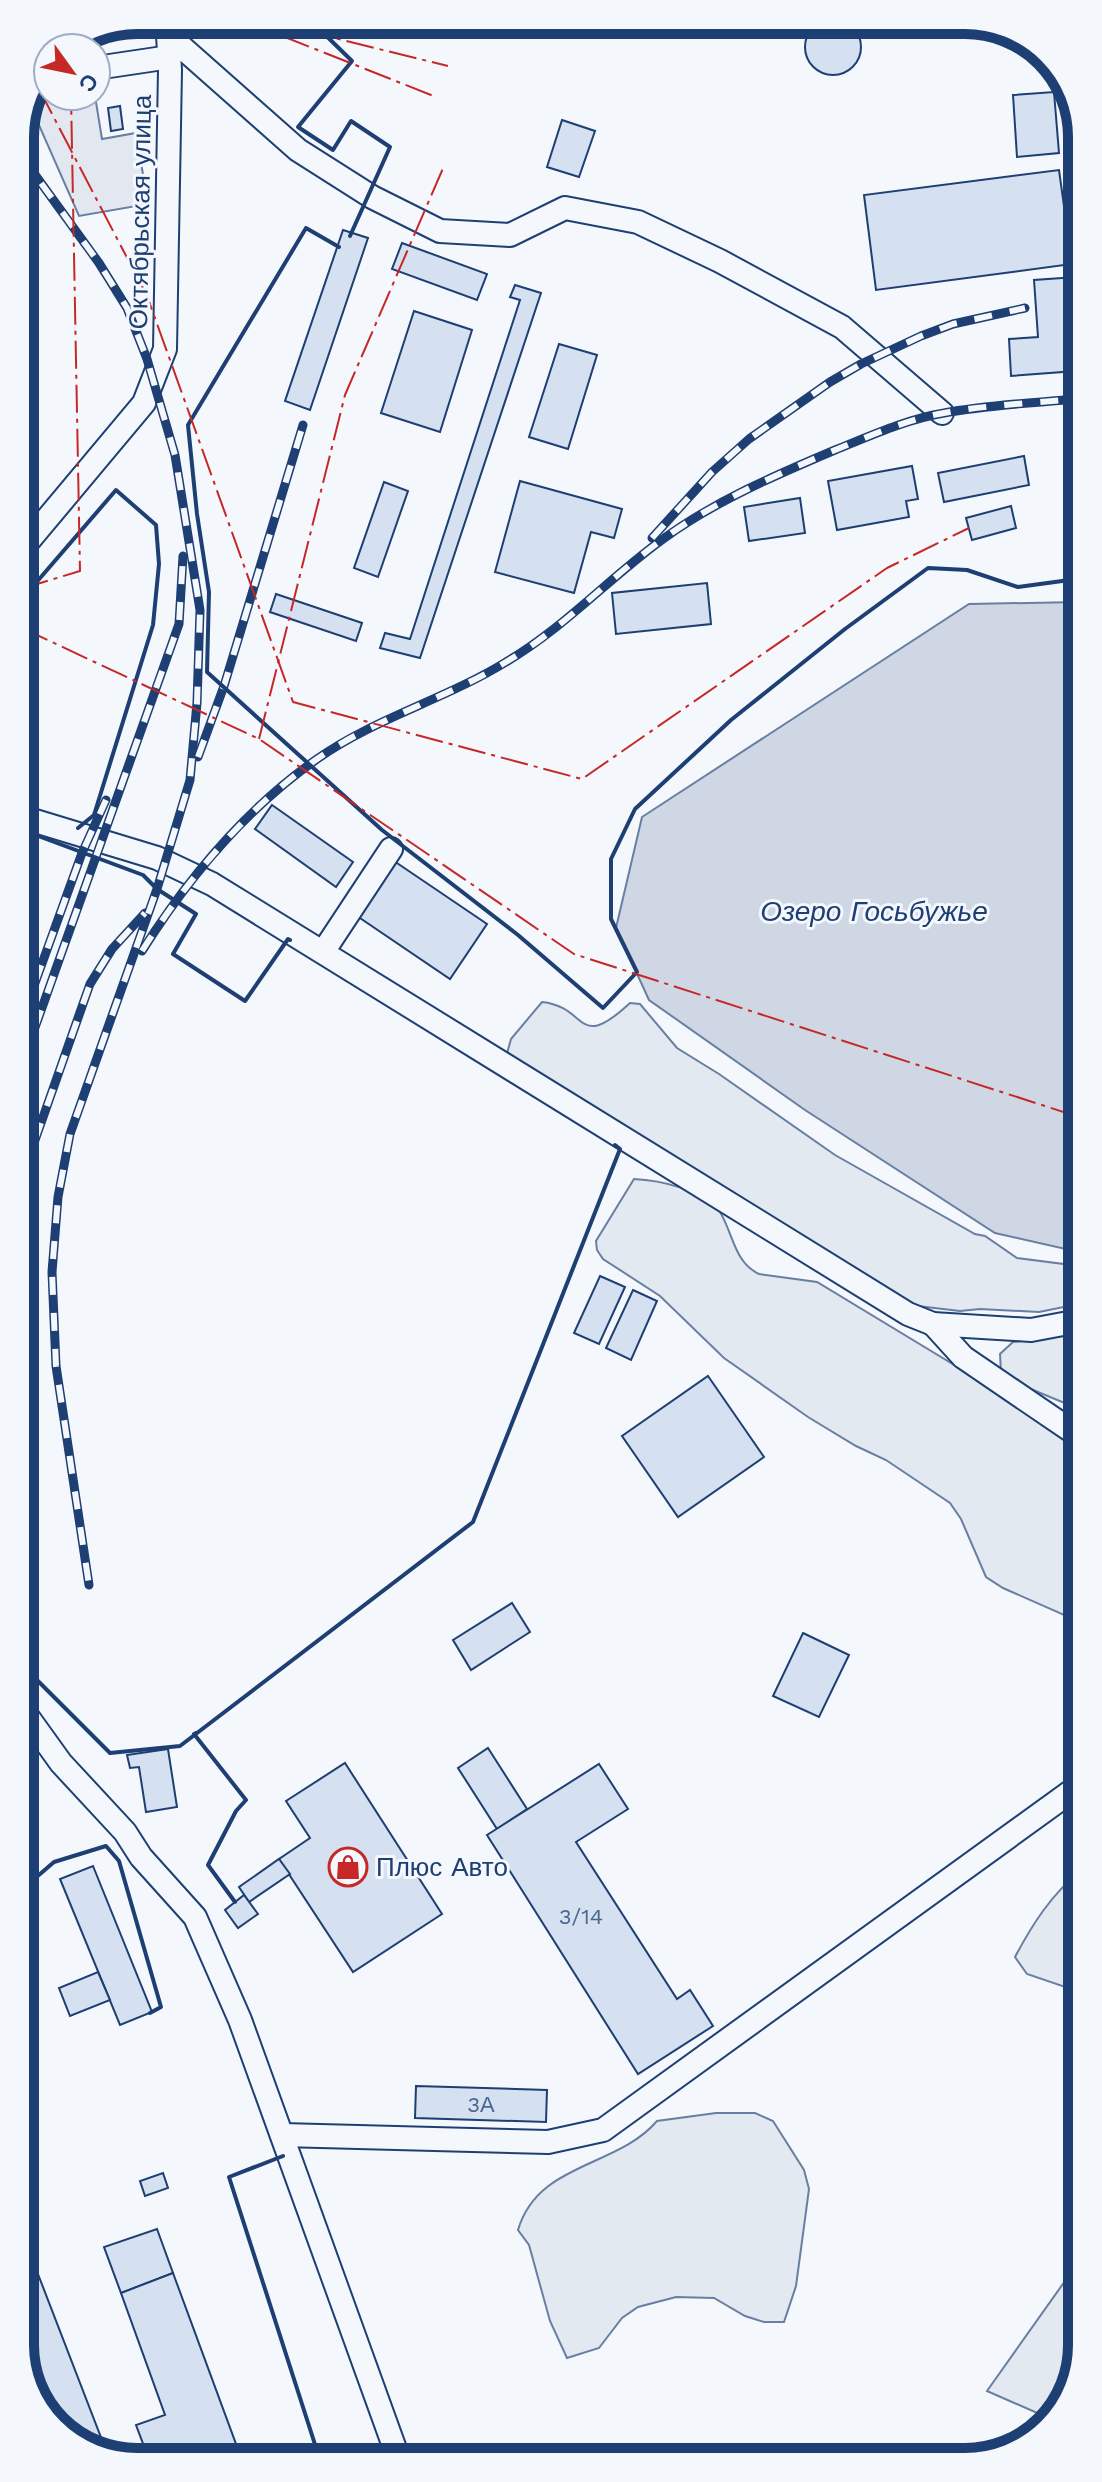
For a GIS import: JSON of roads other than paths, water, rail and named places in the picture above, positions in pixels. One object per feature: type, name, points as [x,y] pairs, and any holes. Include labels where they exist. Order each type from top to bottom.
[{"type":"street","points":[[112,61],[166,37],[298,150],[385,204],[440,231],[510,235],[565,208],[638,222],[720,261],[842,327],[942,413]]},
{"type":"street","name":"Октябрьская улица","points":[[34,534],[144,403],[165,349],[166,37]]},
{"type":"street","points":[[34,821],[157,858],[212,884],[908,1314],[933,1324],[1031,1330],[1068,1323]]},
{"type":"street","points":[[323,952],[391,849]]},
{"type":"street","points":[[933,1324],[963,1357],[1068,1429]]},
{"type":"street","points":[[34,1726],[61,1763],[125,1832],[141,1857],[195,1917],[240,2020],[395,2448]]},
{"type":"street","points":[[282,2135],[548,2142],[603,2130],[1068,1794]]},
{"type":"water","name":"Озеро Госьбужье","points":[[1068,602],[1068,1250],[995,1233],[805,1110],[649,1000],[616,928],[642,817],[969,604]]},
{"type":"railway","points":[[34,173],[99,263],[127,308],[147,359],[175,455],[200,610],[197,703],[190,780],[157,889],[70,1134],[58,1197],[52,1272],[56,1366],[89,1585]]},
{"type":"railway","points":[[652,538],[712,472],[749,439],[830,382],[921,336],[953,324],[1025,308]]},
{"type":"railway","points":[[142,951],[179,897],[220,846],[291,778],[339,745],[483,675],[527,649],[683,525],[791,469],[916,419],[977,408],[1068,400]]},
{"type":"railway","points":[[198,757],[224,686],[303,425]]},
{"type":"railway","points":[[34,1030],[179,624],[183,556]]},
{"type":"railway","points":[[34,986],[82,853],[106,800]]},
{"type":"railway","points":[[34,1143],[90,984],[112,949],[145,913]]},
{"type":"place","name":"Плюс Авто","points":[[348,1867]]}]
